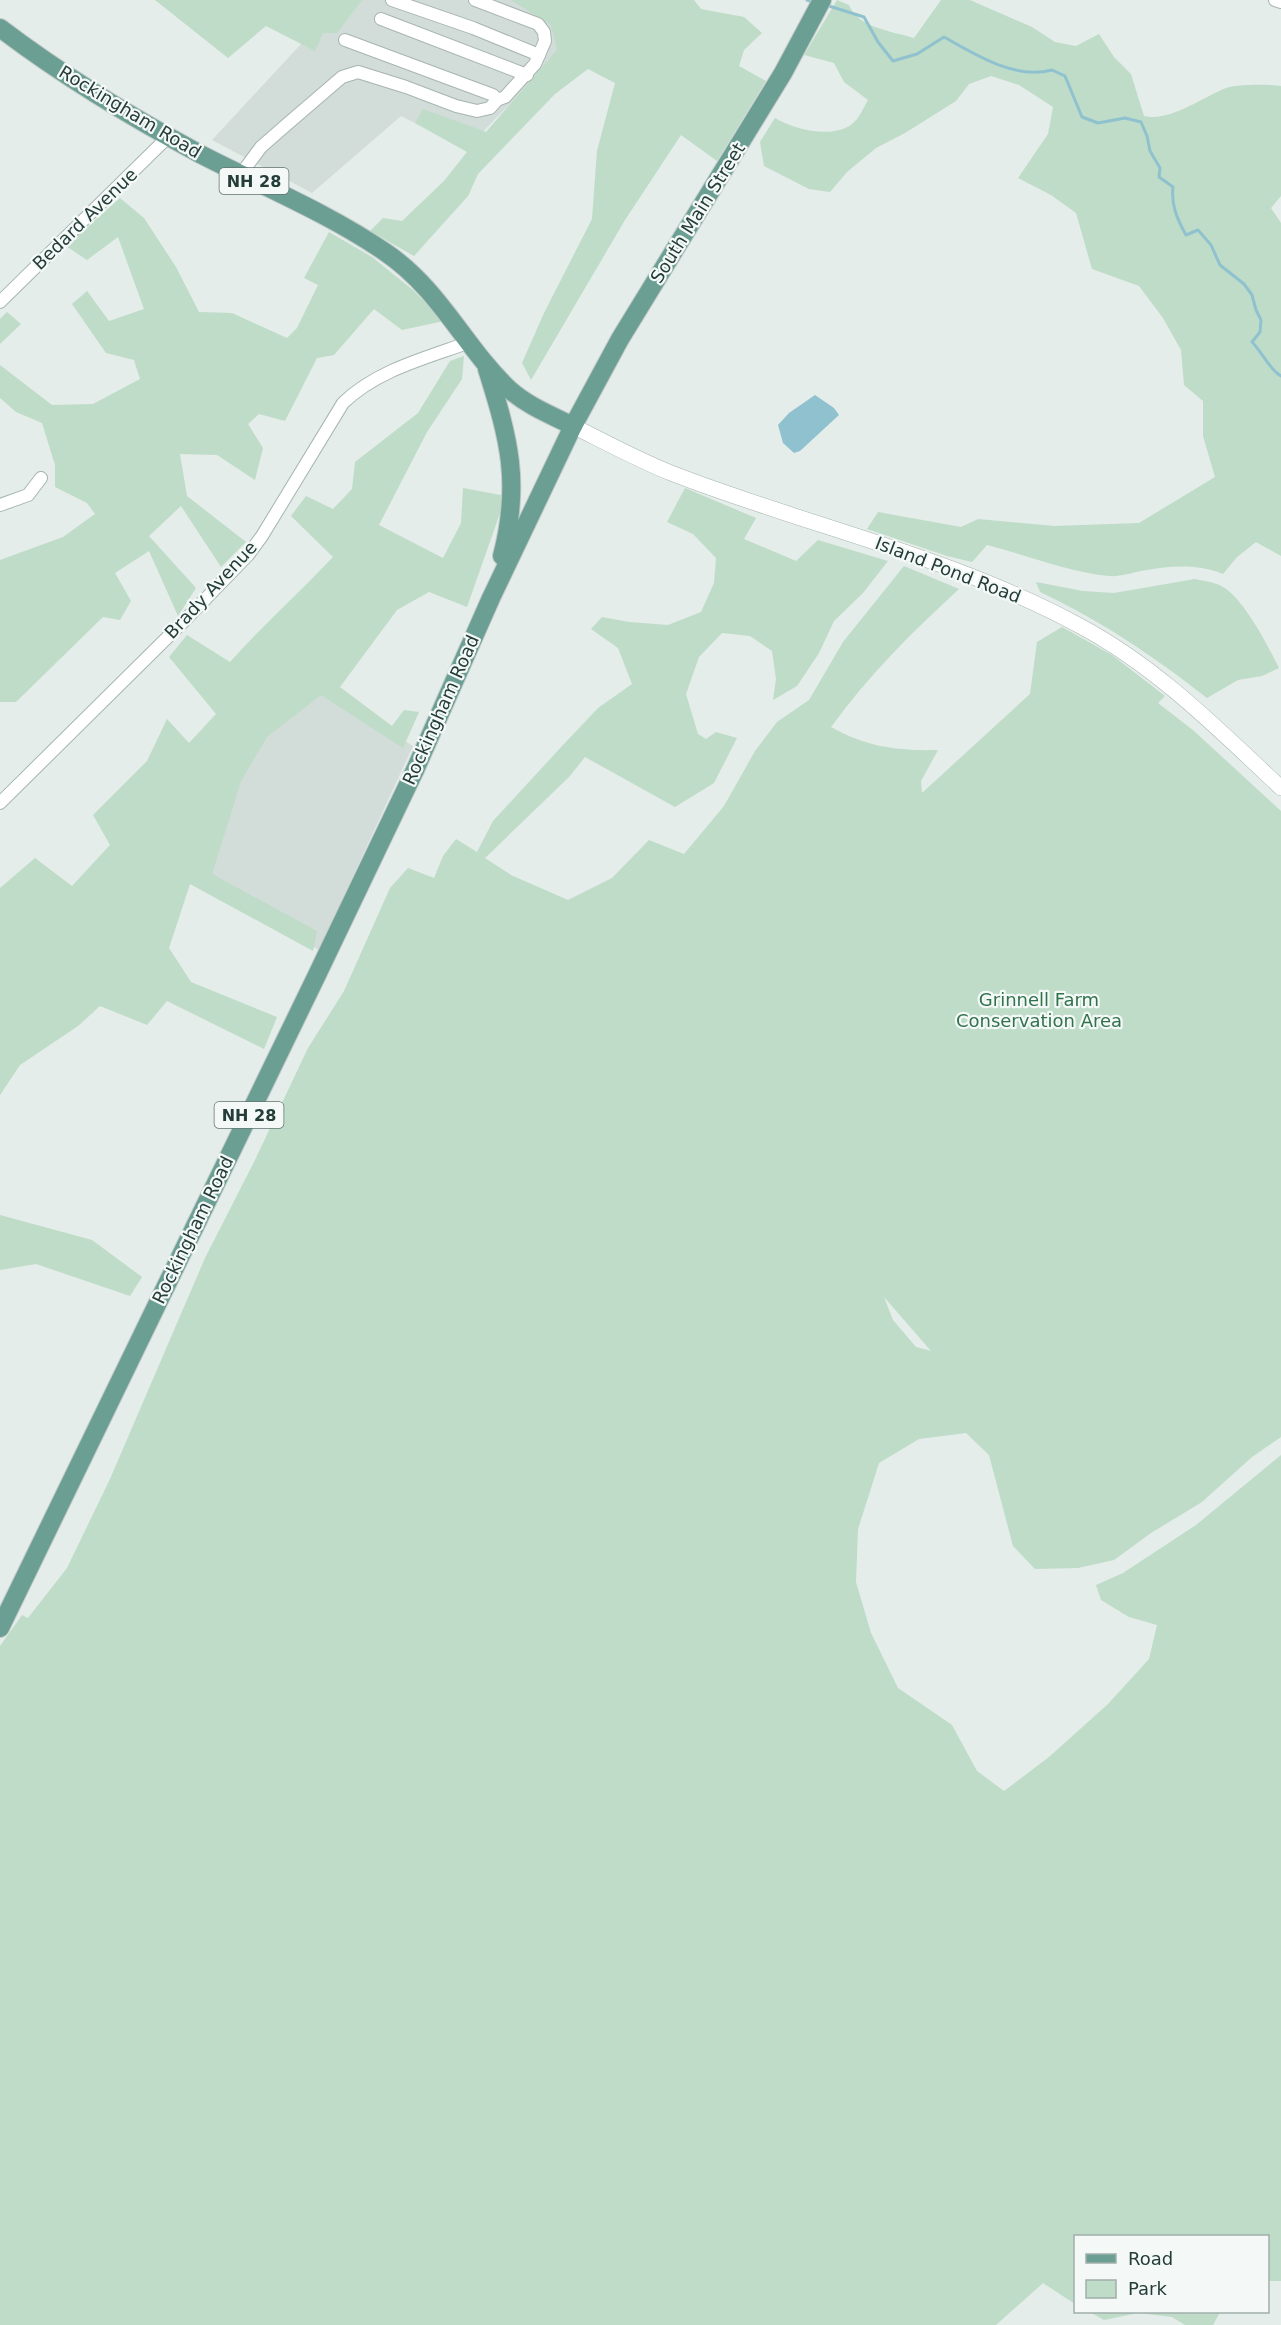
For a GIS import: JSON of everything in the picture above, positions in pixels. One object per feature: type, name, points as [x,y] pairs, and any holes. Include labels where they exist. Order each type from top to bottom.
[{"type":"main road","name":"South Main Street","points":[[573,426],[620,339],[783,73],[822,0]]},
{"type":"main road","name":"Rockingham Road","points":[[0,28],[68,76],[170,136],[332,220],[387,253],[425,286],[497,377],[521,399],[573,426],[491,598],[415,770],[0,1628]]},
{"type":"main road","name":"NH 28","points":[[484,361],[508,442],[513,489],[510,526],[491,598]]},
{"type":"street","points":[[392,0],[473,28],[539,55]]},
{"type":"street","points":[[241,174],[261,147],[342,77],[358,72],[477,111],[490,108],[497,100],[505,97],[527,75],[539,55],[546,41],[544,32],[538,24],[475,0]]},
{"type":"street","points":[[1275,0],[1281,2]]},
{"type":"street","points":[[381,19],[527,75]]},
{"type":"street","points":[[345,40],[493,95],[497,100]]},
{"type":"street","name":"Bedard Avenue","points":[[0,302],[170,136]]},
{"type":"street","name":"Brady Avenue","points":[[0,803],[248,555],[344,403],[360,388],[381,376],[470,342]]},
{"type":"street","name":"Island Pond Road","points":[[573,426],[670,472],[927,560],[1065,618],[1108,642],[1153,673],[1205,717],[1281,788]]},
{"type":"street","points":[[0,505],[28,495],[41,478]]},
{"type":"shaded area","points":[[342,0],[586,0],[599,12],[466,149],[401,116],[312,193],[212,140]]},
{"type":"shaded area","points":[[280,661],[413,746],[319,950],[156,857]]},
{"type":"green space","points":[[155,0],[362,0],[337,33],[323,33],[315,51],[266,26],[228,58]]},
{"type":"green space","points":[[511,0],[694,0],[701,9],[744,17],[762,33],[744,50],[739,66],[766,81],[717,161],[681,135],[625,220],[531,380],[522,363],[544,313],[592,219],[597,151],[615,83],[588,69],[555,94],[478,174],[468,196],[414,256],[370,231],[383,218],[402,221],[444,181],[467,152],[415,123],[423,109],[486,132],[557,50],[551,25]]},
{"type":"green space","points":[[837,0],[849,5],[853,13],[868,24],[914,38],[941,0],[970,0],[1032,27],[1055,42],[1076,46],[1099,34],[1114,57],[1131,74],[1144,116],[1164,116],[1226,88],[1253,85],[1281,86],[1281,196],[1271,208],[1281,223],[1281,556],[1256,542],[1237,557],[1223,574],[1203,568],[1182,566],[1109,576],[1063,567],[987,545],[972,562],[867,529],[878,512],[961,527],[978,519],[1055,526],[1139,523],[1215,477],[1203,436],[1203,401],[1184,385],[1181,350],[1163,318],[1139,286],[1092,269],[1076,213],[1051,195],[1018,178],[1048,134],[1053,107],[1019,85],[991,76],[969,84],[956,101],[876,148],[847,172],[830,192],[809,189],[764,166],[760,142],[775,118],[803,129],[835,131],[844,129],[855,122],[868,100],[844,82],[834,63],[804,55]]},
{"type":"green space","points":[[120,198],[144,218],[176,267],[199,312],[232,313],[287,338],[297,328],[318,285],[304,278],[329,232],[372,257],[413,290],[444,321],[402,330],[374,309],[334,355],[317,358],[285,421],[259,414],[248,424],[263,448],[255,480],[217,455],[180,454],[187,496],[246,542],[221,567],[181,506],[149,536],[196,588],[178,616],[149,551],[115,573],[131,601],[120,620],[103,617],[16,702],[0,702],[0,560],[63,537],[95,514],[87,503],[55,487],[55,465],[42,423],[16,412],[0,398],[0,365],[52,405],[93,404],[140,379],[134,360],[106,353],[72,304],[87,291],[109,321],[144,309],[118,237],[87,260],[66,246]]},
{"type":"green space","points":[[7,312],[21,324],[0,344],[0,319]]},
{"type":"green space","points":[[464,356],[462,379],[427,432],[379,525],[443,558],[461,523],[463,488],[506,496],[467,607],[429,592],[397,610],[340,687],[392,726],[404,710],[419,712],[403,748],[321,695],[267,737],[241,781],[212,874],[317,931],[313,951],[190,884],[169,948],[191,982],[277,1017],[264,1049],[167,1001],[147,1025],[100,1006],[78,1026],[20,1065],[0,1095],[0,888],[35,858],[72,886],[110,845],[93,815],[147,761],[167,719],[189,743],[216,714],[169,657],[187,635],[230,662],[333,557],[291,516],[306,496],[333,509],[352,489],[355,462],[418,413],[450,361]]},
{"type":"green space","name":"Grinnell Farm Conservation Area","points":[[685,488],[756,518],[744,539],[796,561],[818,540],[888,561],[863,593],[834,621],[819,653],[797,686],[773,700],[776,679],[772,651],[750,636],[722,633],[699,657],[686,694],[698,734],[706,739],[716,732],[737,738],[714,783],[675,807],[585,757],[569,777],[485,858],[511,875],[568,900],[612,878],[649,840],[684,854],[724,806],[755,751],[777,722],[809,700],[843,642],[904,566],[959,589],[892,655],[831,727],[857,739],[883,746],[909,750],[938,750],[921,781],[922,793],[1030,694],[1037,642],[1062,627],[1112,655],[1165,696],[1158,703],[1194,731],[1281,811],[1281,1437],[1252,1457],[1202,1502],[1151,1533],[1114,1560],[1078,1568],[1035,1569],[1013,1546],[989,1455],[966,1433],[919,1439],[879,1463],[858,1529],[856,1582],[871,1633],[898,1688],[952,1725],[977,1771],[1004,1791],[1049,1757],[1108,1704],[1149,1659],[1157,1625],[1129,1617],[1101,1600],[1096,1585],[1123,1573],[1196,1525],[1281,1455],[1281,2281],[1269,2281],[1269,2235],[1074,2235],[1074,2303],[1043,2283],[996,2325],[0,2325],[0,1646],[22,1615],[28,1618],[67,1568],[110,1479],[205,1258],[308,1048],[344,991],[390,888],[408,868],[434,878],[443,856],[456,839],[477,852],[493,821],[563,745],[598,708],[632,684],[618,648],[591,629],[602,617],[668,625],[701,612],[714,583],[716,558],[693,534],[667,522]],"holes":[[[884,1297],[931,1351],[916,1347],[893,1320]]]},
{"type":"green space","points":[[1195,579],[1216,584],[1231,593],[1255,624],[1279,668],[1262,676],[1238,680],[1207,698],[1126,640],[1085,615],[1040,592],[1036,582],[1083,591],[1114,593]]},
{"type":"green space","points":[[0,1215],[92,1240],[142,1277],[130,1296],[36,1264],[0,1270]]},
{"type":"green space","points":[[1092,2313],[1138,2313],[1104,2320]]},
{"type":"green space","points":[[1138,2313],[1219,2313],[1213,2325],[1185,2325],[1172,2317]]},
{"type":"water","points":[[815,395],[834,408],[839,415],[800,451],[794,453],[783,443],[778,425],[789,413]]},
{"type":"waterway","points":[[829,6],[864,17],[878,42],[893,61],[917,54],[944,37],[982,58],[1010,69],[1024,72],[1052,70],[1065,76],[1082,117],[1098,123],[1125,118],[1141,122],[1150,151],[1160,168],[1159,177],[1173,187],[1175,212],[1186,235],[1198,230],[1211,245],[1220,265],[1244,284],[1252,295],[1261,320],[1260,332],[1252,342],[1281,376]]}]
